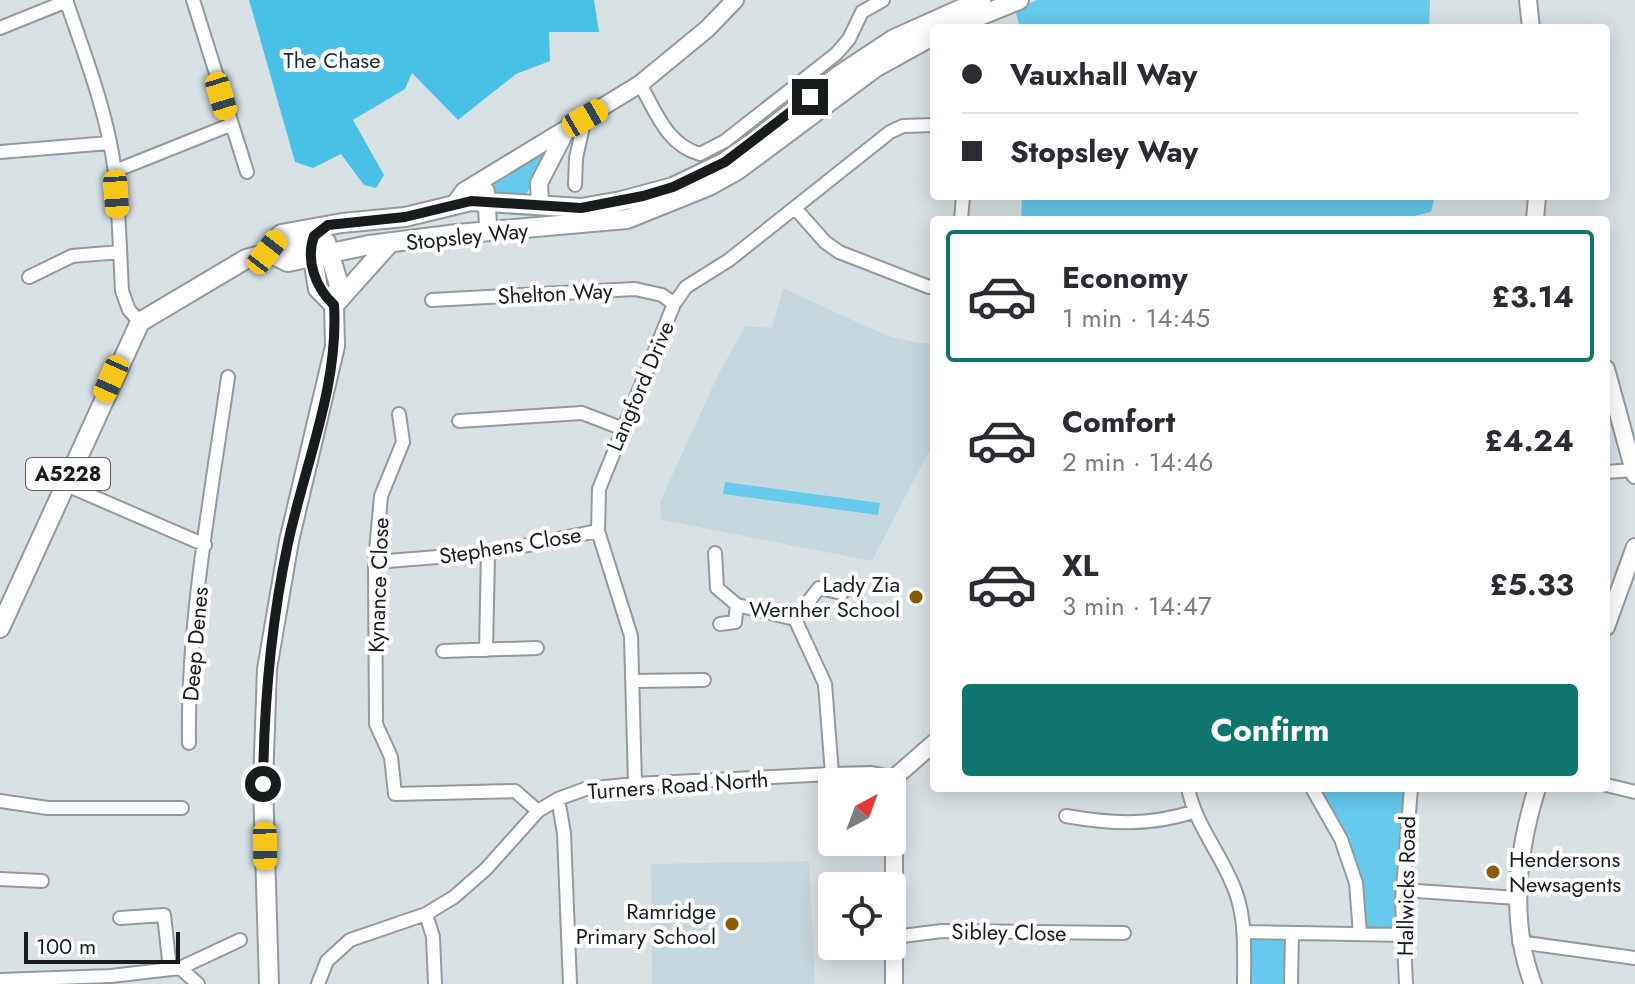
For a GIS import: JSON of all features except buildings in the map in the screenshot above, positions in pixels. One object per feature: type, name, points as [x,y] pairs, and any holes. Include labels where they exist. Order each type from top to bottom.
[{"type":"main road","name":"Stopsley Way","points":[[140,322],[246,259],[267,252],[281,234],[328,225],[401,218],[487,199],[600,206],[656,192],[702,174],[751,144],[875,51],[921,25],[981,0]]},
{"type":"main road","points":[[960,24],[1019,0]]},
{"type":"main road","name":"Stopsley Way","points":[[267,252],[288,262],[311,249],[332,253],[484,232],[627,219],[709,186],[770,148],[876,67],[930,37]]},
{"type":"main road","points":[[328,225],[314,236],[311,249],[318,289],[334,305]]},
{"type":"main road","points":[[334,305],[388,245]]},
{"type":"main road","points":[[269,984],[263,784],[267,669],[289,541],[335,346],[334,305],[339,285],[332,253]]},
{"type":"main road","name":"A5228","points":[[0,628],[140,322]]},
{"type":"street","points":[[193,0],[247,172]]},
{"type":"street","points":[[640,84],[673,141],[684,150],[700,154],[725,141],[836,54],[849,39],[862,12],[883,0]]},
{"type":"street","points":[[1528,0],[1531,24]]},
{"type":"street","points":[[0,28],[66,1],[92,76],[109,143],[115,171],[125,301],[140,322]]},
{"type":"street","points":[[454,205],[464,191],[640,84],[698,38],[727,3]]},
{"type":"street","points":[[575,185],[576,158],[585,118]]},
{"type":"street","points":[[115,171],[230,125]]},
{"type":"street","name":"Langford Drive","points":[[635,784],[631,636],[598,531],[599,489],[621,428],[674,304],[686,287],[729,260],[890,132],[903,126],[930,125]]},
{"type":"street","points":[[540,204],[539,183],[567,129]]},
{"type":"street","points":[[0,152],[109,143]]},
{"type":"street","points":[[484,232],[488,225],[486,180]]},
{"type":"street","points":[[795,208],[825,242],[839,252],[930,287]]},
{"type":"street","points":[[29,277],[72,256],[120,252]]},
{"type":"street","name":"Shelton Way","points":[[432,300],[635,289],[662,295],[674,304]]},
{"type":"street","name":"Deep Denes","points":[[189,743],[188,704],[205,545],[228,377]]},
{"type":"street","points":[[1610,384],[1634,472],[1610,472]]},
{"type":"street","points":[[459,421],[582,413],[621,428]]},
{"type":"street","name":"Kynance Close","points":[[399,414],[403,442],[381,496],[375,562],[376,724],[391,757],[395,794],[515,791],[538,811]]},
{"type":"street","points":[[64,484],[205,545]]},
{"type":"street","name":"Stephens Close","points":[[375,562],[488,553],[598,531]]},
{"type":"street","points":[[1610,616],[1635,547]]},
{"type":"street","points":[[486,650],[488,553]]},
{"type":"street","points":[[715,553],[717,588],[737,605],[795,619]]},
{"type":"street","points":[[795,619],[819,588],[842,593]]},
{"type":"street","points":[[720,624],[735,622],[737,605]]},
{"type":"street","points":[[795,619],[825,684],[832,768]]},
{"type":"street","points":[[443,651],[537,648]]},
{"type":"street","points":[[634,681],[704,680]]},
{"type":"street","points":[[905,768],[930,746]]},
{"type":"street","name":"Turners Road North","points":[[318,984],[327,961],[350,940],[426,914],[471,884],[538,811],[558,799],[585,789],[635,784],[818,775]]},
{"type":"street","points":[[1610,786],[1635,792]]},
{"type":"street","points":[[1189,792],[1193,812],[1220,856],[1238,897],[1244,932],[1244,984]]},
{"type":"street","points":[[1314,792],[1341,839],[1356,883],[1360,934]]},
{"type":"street","name":"Hallwicks Road","points":[[1406,984],[1403,890],[1411,792]]},
{"type":"street","points":[[1533,984],[1519,942],[1517,898],[1524,845],[1536,792]]},
{"type":"street","points":[[558,799],[564,833],[570,984]]},
{"type":"street","points":[[0,801],[48,808],[182,808]]},
{"type":"street","points":[[1066,816],[1121,825],[1159,823],[1193,812]]},
{"type":"street","points":[[0,879],[42,881]]},
{"type":"street","points":[[1403,890],[1517,898]]},
{"type":"street","points":[[426,914],[433,937],[435,984]]},
{"type":"street","points":[[120,918],[164,915],[175,969],[198,984]]},
{"type":"street","name":"Sibley Close","points":[[906,936],[942,931],[1124,933]]},
{"type":"street","points":[[1244,932],[1405,935]]},
{"type":"street","points":[[1291,984],[1292,933]]},
{"type":"street","points":[[0,980],[111,980],[175,969],[240,940]]},
{"type":"street","points":[[1519,942],[1635,958]]},
{"type":"street","points":[[894,960],[894,984]]},
{"type":"shaded area","points":[[1037,0],[1430,0],[1429,24],[1019,24],[1015,9]]},
{"type":"shaded area","points":[[549,147],[542,169],[525,196],[494,194],[491,190],[497,180]]},
{"type":"shaded area","points":[[1022,200],[1434,200],[1431,212],[1414,216],[1021,216]]},
{"type":"shaded area","points":[[783,288],[885,335],[930,343],[930,453],[872,561],[662,520],[660,502],[718,375],[745,326],[772,328]]},
{"type":"shaded area","points":[[725,482],[880,503],[878,515],[723,494]]},
{"type":"shaded area","points":[[1319,792],[1404,792],[1397,863],[1398,928],[1365,928],[1359,884]]},
{"type":"shaded area","name":"Ramridge Primary School","points":[[809,861],[815,984],[652,984],[651,864]]},
{"type":"shaded area","points":[[1250,939],[1286,940],[1285,984],[1250,984]]},
{"type":"green space","name":"The Chase","points":[[249,0],[594,0],[599,32],[549,32],[550,61],[516,74],[458,120],[412,73],[405,89],[353,120],[384,175],[376,188],[364,185],[341,154],[313,168],[295,162]]},
{"type":"place","name":"Lady Zia Wernher School","points":[[916,597]]},
{"type":"place","name":"Hendersons Newsagents","points":[[1493,872]]},
{"type":"place","name":"Ramridge Primary School","points":[[732,924]]},
{"type":"route","points":[[263,784],[267,669],[289,541],[335,346],[334,305],[318,289],[310,256],[314,236],[328,225],[405,217],[487,199],[581,208],[643,196],[673,187],[725,162],[810,97]]}]
